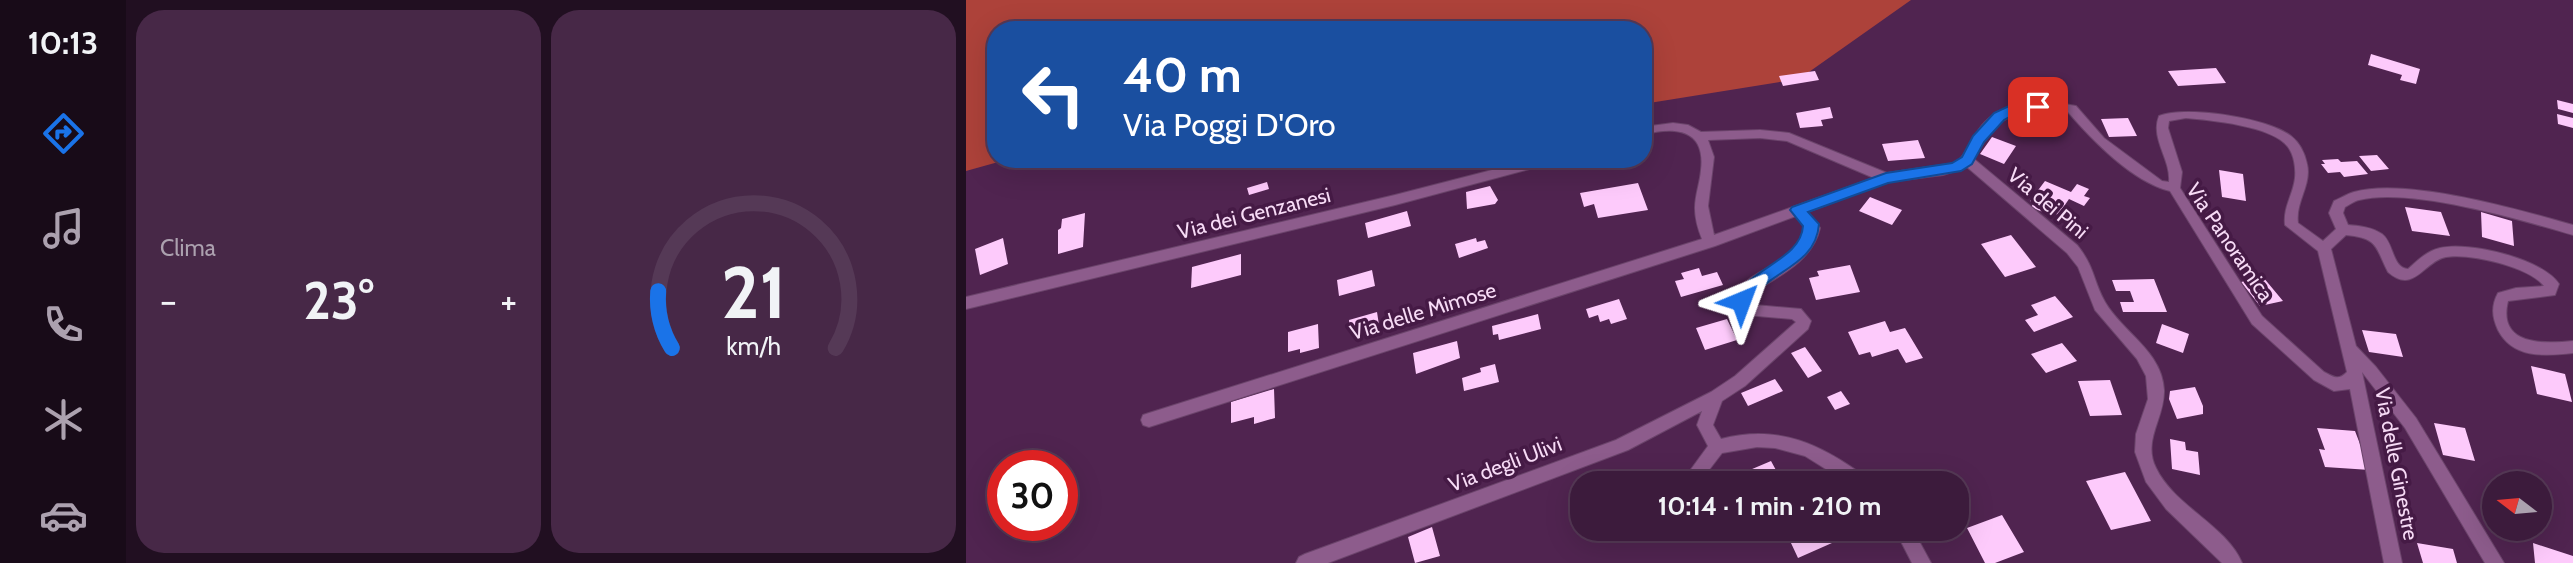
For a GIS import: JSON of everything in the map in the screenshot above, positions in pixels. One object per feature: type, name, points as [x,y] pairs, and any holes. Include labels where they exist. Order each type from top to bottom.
[{"type":"street","name":"Via Panoramica","points":[[1967,160],[1986,128],[2003,113],[2064,106],[2074,110],[2100,141],[2153,181],[2174,188],[2263,326],[2328,383],[2345,384],[2355,374]]},
{"type":"street","points":[[2174,188],[2177,178],[2161,131],[2164,117],[2192,114],[2277,133],[2289,140],[2296,149],[2302,169],[2301,188],[2290,212],[2292,225],[2323,248],[2355,374]]},
{"type":"street","points":[[1652,128],[1662,125],[1679,126],[1697,135],[1766,134],[1789,137],[1886,178],[1943,171],[1967,160]]},
{"type":"street","points":[[1697,135],[1708,155],[1700,214],[1710,242]]},
{"type":"street","name":"Via dei Pini","points":[[1967,160],[2066,244],[2087,266],[2101,308],[2140,352],[2153,373],[2156,395],[2142,445],[2149,471],[2158,485],[2214,539],[2232,563]]},
{"type":"street","name":"Via dei Genzanesi","points":[[966,303],[1034,284],[1385,203],[1518,168]]},
{"type":"street","name":"Via delle Mimose","points":[[1149,420],[1710,242],[1886,178]]},
{"type":"street","points":[[2343,230],[2336,213],[2341,202],[2358,194],[2379,192],[2480,207],[2573,230]]},
{"type":"street","name":"Via degli Ulivi","points":[[1320,561],[1622,445],[1716,397],[1751,373],[1803,325],[1796,313],[1756,312],[1745,309],[1741,301],[1746,290],[1798,253],[1810,240],[1811,224],[1798,210]]},
{"type":"street","points":[[2323,248],[2343,230],[2362,232],[2380,240],[2389,263],[2400,274],[2411,274],[2431,257],[2451,251],[2508,262],[2543,274],[2552,284],[2550,291],[2516,293],[2503,298],[2499,311],[2503,326],[2513,340],[2532,349],[2573,347]]},
{"type":"street","points":[[2349,349],[2370,369],[2395,401],[2495,563]]},
{"type":"street","name":"Via delle Ginestre","points":[[2355,374],[2393,563]]},
{"type":"street","points":[[1716,397],[1705,425],[1717,447]]},
{"type":"street","points":[[1698,471],[1717,447],[1748,438],[1780,440],[1843,471]]},
{"type":"street","points":[[1910,541],[1923,563]]},
{"type":"shaded area","points":[[966,0],[1911,0],[1799,79],[1652,103],[1652,21],[987,21],[987,165],[966,171]]},
{"type":"building","points":[[2371,54],[2420,69],[2416,84],[2400,80],[2402,75],[2368,65]]},
{"type":"building","points":[[2216,68],[2226,83],[2178,86],[2168,71]]},
{"type":"building","points":[[1815,71],[1819,80],[1783,86],[1779,76]]},
{"type":"building","points":[[2557,100],[2573,104],[2573,113],[2558,109]]},
{"type":"building","points":[[1830,107],[1833,118],[1821,120],[1823,126],[1800,128],[1796,113]]},
{"type":"building","points":[[2557,114],[2573,118],[2573,128],[2558,124]]},
{"type":"building","points":[[2128,118],[2137,136],[2109,137],[2101,119]]},
{"type":"building","points":[[1992,137],[2016,146],[2004,164],[1980,154]]},
{"type":"building","points":[[1918,140],[1925,158],[1888,161],[1882,144]]},
{"type":"building","points":[[2377,155],[2389,169],[2371,171],[2359,156]]},
{"type":"building","points":[[2338,159],[2341,162],[2357,161],[2368,174],[2344,177],[2340,172],[2328,173],[2321,164],[2325,164],[2322,160]]},
{"type":"building","points":[[2219,170],[2243,174],[2246,201],[2222,197]]},
{"type":"building","points":[[2045,181],[2071,192],[2077,184],[2089,189],[2084,196],[2090,198],[2084,206],[2069,199],[2058,215],[2047,210],[2045,213],[2031,207],[2034,203],[2030,201]]},
{"type":"building","points":[[1267,182],[1269,189],[1249,195],[1247,188]]},
{"type":"building","points":[[1638,183],[1648,210],[1598,218],[1594,204],[1584,207],[1580,193]]},
{"type":"building","points":[[1490,186],[1498,200],[1495,204],[1467,209],[1466,192]]},
{"type":"building","points":[[1870,197],[1902,210],[1892,225],[1859,211]]},
{"type":"building","points":[[2405,207],[2441,212],[2450,236],[2412,231]]},
{"type":"building","points":[[1407,211],[1411,226],[1368,238],[1365,223]]},
{"type":"building","points":[[2481,212],[2512,221],[2514,246],[2482,237]]},
{"type":"building","points":[[1085,213],[1083,247],[1058,254],[1058,230],[1061,228],[1062,219]]},
{"type":"building","points":[[2011,235],[2036,267],[2005,277],[1981,244]]},
{"type":"building","points":[[1003,238],[1008,264],[980,275],[975,249]]},
{"type":"building","points":[[1476,238],[1477,242],[1485,240],[1488,248],[1459,258],[1455,244]]},
{"type":"building","points":[[1241,254],[1241,275],[1191,288],[1192,267]]},
{"type":"building","points":[[1850,265],[1860,292],[1816,300],[1809,278],[1819,276],[1817,271]]},
{"type":"building","points":[[1699,268],[1702,276],[1717,272],[1723,285],[1681,297],[1675,281],[1684,279],[1681,273]]},
{"type":"building","points":[[1372,270],[1375,286],[1339,296],[1337,280]]},
{"type":"building","points":[[2263,277],[2283,301],[2260,306],[2241,282]]},
{"type":"building","points":[[2154,279],[2167,312],[2123,312],[2120,302],[2134,302],[2130,291],[2116,291],[2112,280]]},
{"type":"building","points":[[2055,296],[2073,317],[2034,332],[2025,320],[2038,315],[2031,305]]},
{"type":"building","points":[[1619,299],[1627,319],[1611,324],[1609,319],[1600,322],[1598,315],[1589,318],[1586,309]]},
{"type":"building","points":[[1377,312],[1379,325],[1350,331],[1349,320]]},
{"type":"building","points":[[1538,314],[1541,329],[1499,340],[1498,334],[1493,335],[1492,326]]},
{"type":"building","points":[[1727,319],[1737,340],[1705,350],[1696,328]]},
{"type":"building","points":[[1885,321],[1890,332],[1905,328],[1923,358],[1906,363],[1898,349],[1872,357],[1870,352],[1859,355],[1848,332]]},
{"type":"building","points":[[1318,324],[1319,348],[1300,353],[1300,349],[1288,352],[1288,332]]},
{"type":"building","points":[[2162,324],[2189,334],[2183,353],[2156,343]]},
{"type":"building","points":[[2362,330],[2396,334],[2403,357],[2369,352]]},
{"type":"building","points":[[1457,341],[1460,358],[1416,374],[1413,353]]},
{"type":"building","points":[[2062,343],[2077,361],[2046,373],[2031,354]]},
{"type":"building","points":[[1805,347],[1822,371],[1808,378],[1791,353]]},
{"type":"building","points":[[1495,364],[1499,382],[1464,391],[1462,378],[1481,372],[1480,368]]},
{"type":"building","points":[[2531,366],[2565,374],[2572,402],[2537,394]]},
{"type":"building","points":[[1775,379],[1783,391],[1748,406],[1741,393]]},
{"type":"building","points":[[2110,380],[2122,415],[2090,416],[2078,381]]},
{"type":"building","points":[[2195,387],[2203,406],[2203,414],[2177,419],[2169,399],[2170,391]]},
{"type":"building","points":[[1274,389],[1275,418],[1254,424],[1254,417],[1231,423],[1231,402]]},
{"type":"building","points":[[1841,391],[1850,404],[1835,410],[1827,397]]},
{"type":"building","points":[[2434,423],[2465,428],[2475,461],[2443,455]]},
{"type":"building","points":[[2317,428],[2355,431],[2370,470],[2325,467],[2319,449],[2325,450]]},
{"type":"building","points":[[2170,439],[2185,442],[2186,450],[2198,452],[2200,475],[2172,469]]},
{"type":"building","points":[[1771,461],[1776,471],[1747,471]]},
{"type":"building","points":[[2125,472],[2151,521],[2111,530],[2086,481]]},
{"type":"building","points":[[2002,515],[2024,552],[1995,563],[1985,563],[1969,527]]},
{"type":"building","points":[[1432,527],[1440,556],[1415,563],[1408,537]]},
{"type":"building","points":[[1790,541],[1836,541],[1798,558]]},
{"type":"building","points":[[2417,543],[2453,549],[2457,563],[2423,563]]},
{"type":"building","points":[[2533,543],[2573,556],[2573,563],[2535,563]]},
{"type":"route","points":[[1741,301],[1746,290],[1798,253],[1810,240],[1813,232],[1811,224],[1798,210],[1886,178],[1956,168],[1967,160],[1989,125],[2003,113],[2038,107]]}]
